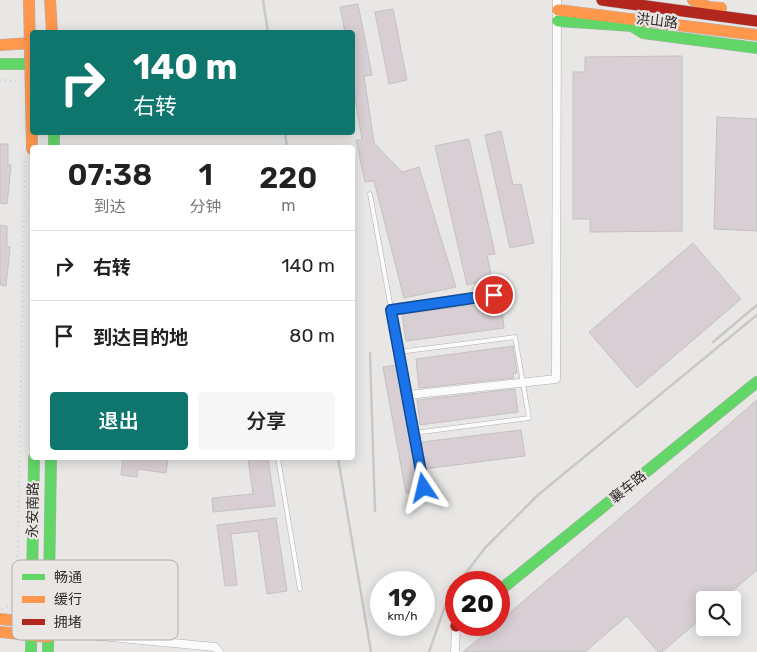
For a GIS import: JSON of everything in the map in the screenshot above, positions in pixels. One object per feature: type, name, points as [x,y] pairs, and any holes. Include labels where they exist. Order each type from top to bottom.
[{"type":"street","points":[[30,0],[31,30]]},
{"type":"street","points":[[50,0],[52,30]]},
{"type":"street","name":"洪山路","points":[[602,0],[757,21]]},
{"type":"street","points":[[693,0],[708,7],[757,13]]},
{"type":"street","points":[[407,395],[556,379],[558,10],[632,26],[643,33],[757,48]]},
{"type":"street","name":"洪山路","points":[[558,10],[757,35]]},
{"type":"street","points":[[0,45],[30,43]]},
{"type":"street","points":[[0,64],[30,64]]},
{"type":"street","points":[[29,149],[30,129]]},
{"type":"street","name":"襄车路","points":[[510,583],[757,382]]},
{"type":"street","name":"永安南路","points":[[32,560],[34,460]]},
{"type":"street","name":"永安南路","points":[[49,560],[51,460]]},
{"type":"street","points":[[455,652],[456,636]]},
{"type":"street","points":[[147,640],[216,647],[219,652]]},
{"type":"lane","points":[[370,194],[424,488]]},
{"type":"lane","points":[[391,310],[494,295]]},
{"type":"lane","points":[[399,352],[515,337],[529,418],[414,433]]},
{"type":"lane","points":[[278,460],[300,589]]},
{"type":"path","points":[[0,80],[18,79],[26,88],[30,88]]},
{"type":"path","points":[[18,560],[29,149]]},
{"type":"path","points":[[0,610],[12,604]]},
{"type":"building","points":[[358,4],[372,75],[364,76],[374,143],[402,172],[419,167],[456,287],[404,298],[374,181],[365,182],[356,140],[362,140],[355,97],[355,30],[345,30],[340,7]]},
{"type":"building","points":[[393,9],[407,80],[389,84],[375,12]]},
{"type":"building","points":[[682,56],[682,231],[590,232],[590,219],[573,219],[573,72],[585,72],[585,57]]},
{"type":"building","points":[[717,117],[757,119],[757,231],[714,229]]},
{"type":"building","points":[[501,131],[513,185],[521,184],[534,243],[510,248],[485,135]]},
{"type":"building","points":[[469,139],[495,254],[487,255],[492,279],[467,285],[435,146]]},
{"type":"building","points":[[0,144],[8,144],[8,165],[11,165],[7,204],[0,203]]},
{"type":"building","points":[[0,225],[7,226],[7,246],[10,247],[6,286],[0,285]]},
{"type":"building","points":[[693,243],[741,299],[637,388],[589,332]]},
{"type":"building","points":[[501,302],[504,328],[406,341],[402,314]]},
{"type":"building","points":[[513,346],[517,373],[513,373],[514,378],[419,388],[416,359]]},
{"type":"building","points":[[397,365],[420,491],[406,493],[383,367]]},
{"type":"building","points":[[515,389],[518,412],[420,425],[417,400]]},
{"type":"building","points":[[757,400],[757,570],[732,591],[696,591],[696,623],[662,652],[658,652],[627,616],[585,652],[463,652],[482,636],[510,636],[510,613]]},
{"type":"building","points":[[521,430],[525,456],[424,469],[420,446],[422,446],[422,442]]},
{"type":"building","points":[[123,460],[168,460],[166,473],[138,469],[137,477],[121,475]]},
{"type":"building","points":[[248,460],[268,460],[275,506],[213,512],[212,498],[253,494]]},
{"type":"building","points":[[276,518],[287,591],[267,594],[258,531],[231,534],[237,585],[225,586],[217,525]]},
{"type":"railway","points":[[263,0],[268,30]]},
{"type":"railway","points":[[285,135],[287,145]]},
{"type":"railway","points":[[713,342],[757,305]]},
{"type":"railway","points":[[467,571],[485,548],[538,495],[757,315]]},
{"type":"railway","points":[[370,353],[375,511]]},
{"type":"railway","points":[[338,460],[371,652]]},
{"type":"railway","points":[[429,652],[445,606]]},
{"type":"traffic: fast","points":[[558,21],[632,26],[643,33],[757,48]]},
{"type":"traffic: fast","points":[[0,64],[30,64]]},
{"type":"traffic: fast","points":[[54,135],[54,145]]},
{"type":"traffic: fast","points":[[510,582],[757,382]]},
{"type":"traffic: fast","points":[[32,560],[34,460]]},
{"type":"traffic: fast","points":[[49,560],[51,460]]},
{"type":"traffic: fast","points":[[31,640],[31,652]]},
{"type":"traffic: fast","points":[[48,640],[48,652]]},
{"type":"traffic: slow","points":[[29,0],[30,50]]},
{"type":"traffic: slow","points":[[50,0],[52,30]]},
{"type":"traffic: slow","points":[[693,0],[708,7],[721,8]]},
{"type":"traffic: slow","points":[[558,10],[757,35]]},
{"type":"traffic: slow","points":[[0,45],[30,43]]},
{"type":"traffic: slow","points":[[32,135],[32,145]]},
{"type":"traffic: slow","points":[[0,619],[12,620]]},
{"type":"traffic: slow","points":[[0,632],[12,633]]},
{"type":"traffic: jam","points":[[602,0],[757,21]]},
{"type":"route","points":[[424,488],[391,310],[494,295]]}]
